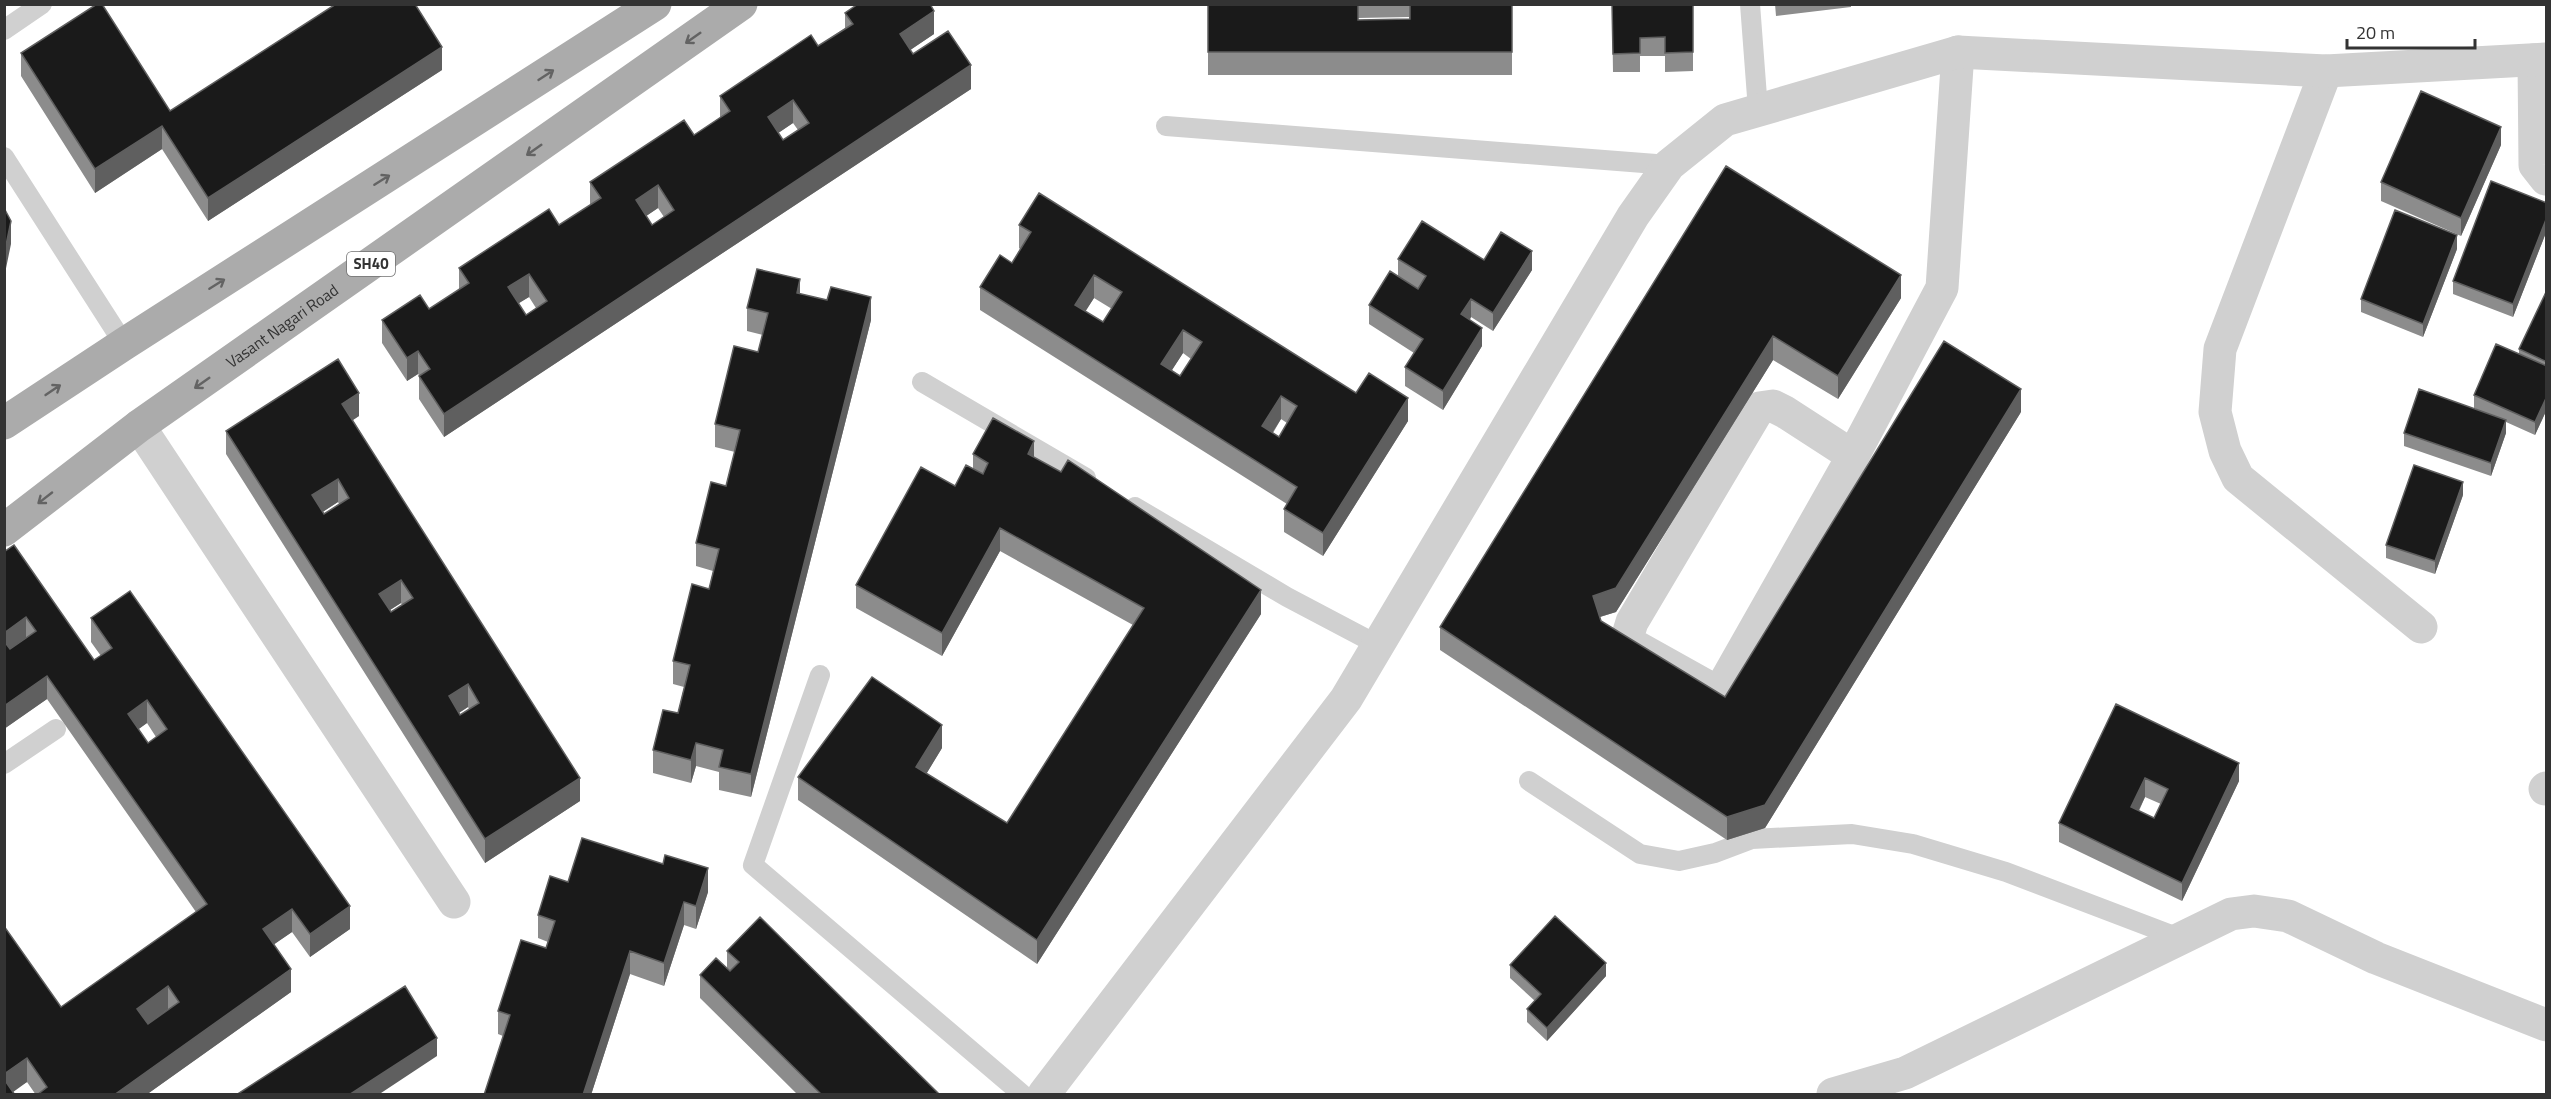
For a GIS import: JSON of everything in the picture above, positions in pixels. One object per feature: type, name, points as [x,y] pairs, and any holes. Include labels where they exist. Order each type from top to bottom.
[{"type":"main road","points":[[4,423],[655,4]]},
{"type":"main road","name":"Vasant Nagari Road","points":[[4,530],[139,426],[741,4]]},
{"type":"street","points":[[1853,456],[1779,409],[1773,406],[1759,408],[1632,622],[1628,635],[1631,645],[1708,687],[1718,687],[1725,682],[1853,456],[1942,288],[1958,52]]},
{"type":"street","points":[[1044,1095],[1346,699],[1633,216],[1669,165],[1725,120],[1958,52],[2326,71],[2540,59],[2535,165],[2547,179]]},
{"type":"street","points":[[2326,71],[2220,349],[2215,412],[2225,451],[2238,478],[2421,627]]},
{"type":"street","points":[[139,426],[454,902]]},
{"type":"street","points":[[1833,1095],[1905,1073],[2231,914],[2254,911],[2288,916],[2376,958],[2547,1025]]},
{"type":"lane","points":[[4,30],[42,4]]},
{"type":"lane","points":[[1750,4],[1758,110]]},
{"type":"lane","points":[[1166,126],[1669,165]]},
{"type":"lane","points":[[4,157],[124,344]]},
{"type":"lane","points":[[922,382],[1287,597],[1378,645]]},
{"type":"lane","points":[[820,675],[753,865],[1022,1095]]},
{"type":"lane","points":[[4,764],[56,729]]},
{"type":"lane","points":[[1529,781],[1641,854],[1678,861],[1716,853],[1752,839],[1852,834],[1913,844],[2006,872],[2182,939]]},
{"type":"building","points":[[97,4],[102,4],[170,111],[336,4],[415,4],[442,47],[208,198],[162,126],[95,169],[21,53]]},
{"type":"building","points":[[858,4],[930,4],[934,11],[900,34],[913,54],[948,31],[971,65],[444,414],[419,376],[430,369],[418,351],[407,358],[382,320],[420,295],[429,309],[469,283],[459,268],[549,209],[559,225],[601,198],[590,182],[684,120],[694,135],[730,111],[720,96],[811,35],[818,46],[853,24],[845,13]],"holes":[[[793,100],[809,123],[783,140],[768,117]],[[658,185],[674,210],[652,225],[636,200]],[[529,274],[547,301],[526,315],[508,287]]]},
{"type":"building","points":[[1208,4],[1358,4],[1358,20],[1410,19],[1410,4],[1512,4],[1512,52],[1208,52]]},
{"type":"building","points":[[1612,4],[1693,4],[1693,52],[1665,53],[1665,37],[1640,38],[1640,53],[1613,54]]},
{"type":"building","points":[[2421,91],[2501,127],[2461,218],[2381,182]]},
{"type":"building","points":[[1726,166],[1901,275],[1838,376],[1773,336],[1616,588],[1593,596],[1601,621],[1725,697],[1944,341],[2021,389],[1765,805],[1727,817],[1440,627]]},
{"type":"building","points":[[2491,181],[2547,203],[2547,217],[2513,304],[2453,281]]},
{"type":"building","points":[[1039,193],[1356,393],[1369,373],[1408,398],[1323,533],[1284,509],[1297,487],[980,287],[1000,255],[1012,263],[1031,232],[1019,225]],"holes":[[[1094,275],[1122,292],[1103,322],[1075,305]],[[1183,330],[1202,342],[1180,376],[1161,364]],[[1281,396],[1297,406],[1279,437],[1262,426]]]},
{"type":"building","points":[[4,208],[11,221],[4,255]]},
{"type":"building","points":[[2395,210],[2457,235],[2423,324],[2361,299]]},
{"type":"building","points":[[1422,221],[1484,260],[1501,232],[1532,251],[1493,313],[1471,299],[1461,314],[1482,328],[1443,391],[1405,367],[1423,339],[1369,305],[1390,271],[1418,289],[1426,276],[1398,259]]},
{"type":"building","points":[[757,269],[800,279],[797,293],[827,300],[831,287],[871,297],[751,774],[719,767],[723,750],[696,743],[691,760],[653,750],[663,710],[678,713],[690,665],[673,661],[692,584],[709,589],[719,549],[696,543],[711,482],[726,486],[740,430],[715,424],[734,346],[758,352],[768,313],[747,308]]},
{"type":"building","points":[[2547,290],[2547,362],[2519,349]]},
{"type":"building","points":[[2496,344],[2547,366],[2547,396],[2535,422],[2474,395]]},
{"type":"building","points":[[338,359],[359,393],[342,404],[580,778],[485,839],[226,431]],"holes":[[[338,479],[349,498],[324,514],[312,495]],[[401,580],[413,598],[391,612],[379,594]],[[468,684],[479,703],[460,715],[449,696]]]},
{"type":"building","points":[[2419,389],[2506,420],[2491,463],[2404,433]]},
{"type":"building","points":[[993,418],[1034,441],[1028,454],[1061,472],[1068,460],[1261,590],[1037,940],[798,777],[872,677],[942,725],[916,767],[1007,823],[1144,608],[1000,528],[942,633],[856,585],[921,467],[955,486],[966,465],[983,474],[988,463],[973,454]]},
{"type":"building","points":[[2414,465],[2463,482],[2435,561],[2386,545]]},
{"type":"building","points":[[14,545],[94,660],[112,648],[91,618],[130,591],[350,906],[310,934],[292,909],[263,929],[291,969],[114,1095],[37,1095],[47,1087],[27,1058],[4,1074],[4,926],[61,1007],[207,904],[47,676],[4,706],[4,641],[10,649],[36,631],[26,617],[4,633],[4,552]],"holes":[[[147,700],[167,729],[148,743],[128,714]],[[168,986],[179,1002],[148,1024],[137,1009]]]},
{"type":"building","points":[[2116,704],[2239,763],[2182,883],[2059,823]],"holes":[[[2145,778],[2168,789],[2154,818],[2131,807]]]},
{"type":"building","points":[[582,838],[663,864],[665,855],[708,868],[696,906],[684,902],[664,963],[630,951],[583,1095],[484,1095],[510,1015],[498,1011],[521,940],[546,948],[555,921],[538,915],[550,876],[568,882]]},
{"type":"building","points":[[1555,916],[1606,963],[1547,1028],[1527,1009],[1541,994],[1510,965]]},
{"type":"building","points":[[760,917],[940,1095],[822,1095],[700,975],[716,958],[730,971],[739,962],[727,951]]},
{"type":"building","points":[[405,986],[437,1038],[349,1095],[236,1095]]},
{"type":"building","points":[[4,1079],[15,1095],[4,1095]]}]
